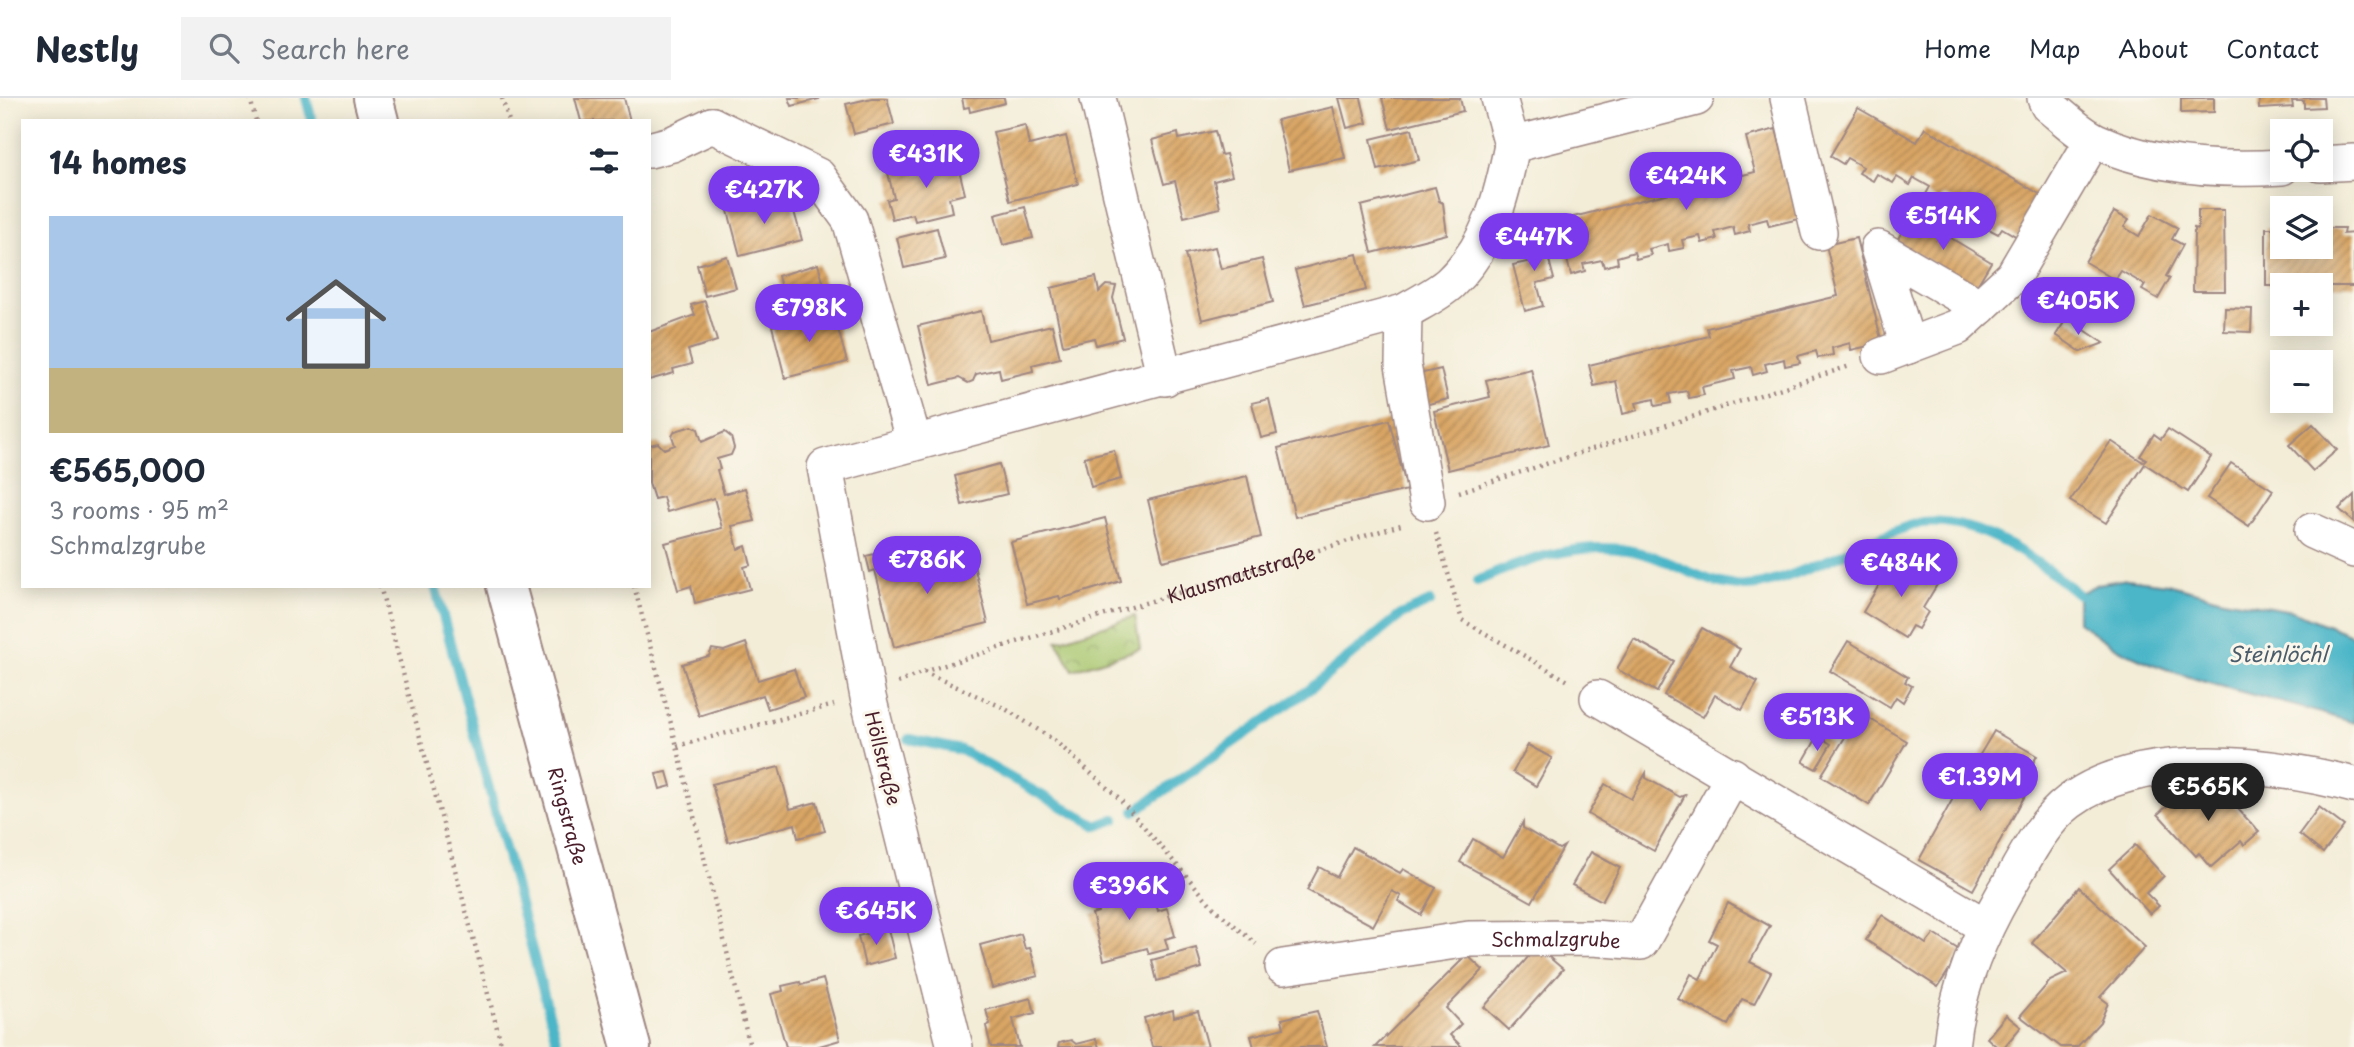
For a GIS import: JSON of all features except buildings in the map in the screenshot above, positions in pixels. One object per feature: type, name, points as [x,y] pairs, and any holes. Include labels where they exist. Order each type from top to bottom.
[{"type":"main road","points":[[373,98],[378,119]]},
{"type":"main road","name":"Ringstraße","points":[[507,588],[631,1047]]},
{"type":"street","points":[[1098,98],[1165,378]]},
{"type":"street","points":[[651,149],[672,144],[709,111],[818,176],[849,220],[914,442],[1165,378],[1404,312],[1450,283],[1479,246],[1500,204],[1512,145],[1499,98]]},
{"type":"street","points":[[1512,145],[1696,98]]},
{"type":"street","points":[[1788,98],[1819,232]]},
{"type":"street","points":[[2045,98],[2048,105],[2093,140],[2137,156],[2226,170],[2270,168]]},
{"type":"street","points":[[1980,307],[1878,248],[1894,351],[1958,327],[1980,307],[2013,276],[2093,140]]},
{"type":"street","points":[[2333,163],[2354,162]]},
{"type":"street","points":[[1404,312],[1403,365],[1427,502]]},
{"type":"street","name":"Höllstraße","points":[[914,442],[825,467],[868,696],[955,1047]]},
{"type":"street","points":[[2312,531],[2354,550]]},
{"type":"street","points":[[1598,698],[1985,926]]},
{"type":"street","points":[[1951,1047],[1954,1016],[1985,926],[2035,841],[2069,802],[2118,776],[2180,766],[2240,767],[2319,776],[2354,785]]},
{"type":"street","name":"Schmalzgrube","points":[[1283,967],[1469,939],[1593,938],[1642,942],[1733,776]]},
{"type":"path","points":[[250,98],[255,119]]},
{"type":"path","points":[[502,98],[508,119]]},
{"type":"path","points":[[1598,698],[1462,620],[1427,502],[1894,351]]},
{"type":"path","name":"Klausmattstraße","points":[[677,747],[868,696],[923,672],[1403,525],[1427,502]]},
{"type":"path","points":[[381,588],[502,1047]]},
{"type":"path","points":[[635,588],[677,747],[750,1047]]},
{"type":"path","points":[[923,672],[1004,708],[1054,740],[1119,798],[1214,908],[1283,967]]},
{"type":"green space","points":[[1135,616],[1140,649],[1073,670],[1057,641]]},
{"type":"water","name":"Steinlöchl","points":[[2127,579],[2167,584],[2223,599],[2292,611],[2354,636],[2354,723],[2179,674],[2117,648],[2078,622],[2078,594],[2098,584]]},
{"type":"waterway","points":[[306,98],[311,119]]},
{"type":"waterway","points":[[1477,581],[1540,557],[1607,548],[1651,556],[1722,583],[1757,585],[1799,572],[1902,528],[1922,523],[1943,523],[1965,527],[2006,543],[2044,567],[2078,594]]},
{"type":"waterway","points":[[436,588],[558,1047]]},
{"type":"waterway","points":[[1135,811],[1310,689],[1401,615],[1430,602]]},
{"type":"waterway","points":[[909,739],[961,750],[1097,826],[1115,819]]}]
